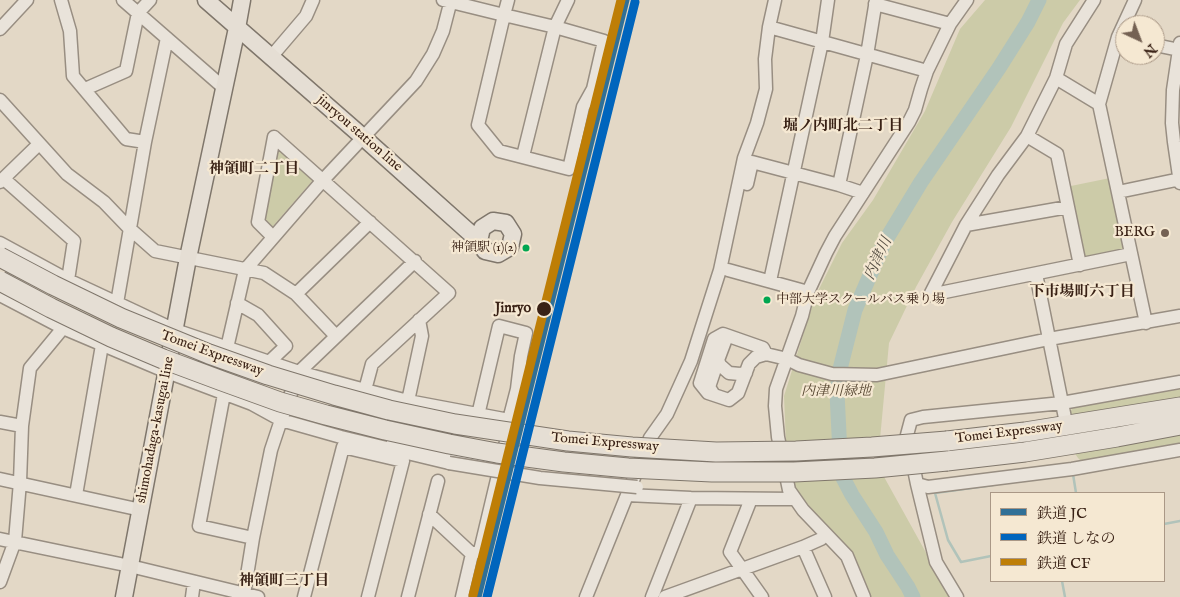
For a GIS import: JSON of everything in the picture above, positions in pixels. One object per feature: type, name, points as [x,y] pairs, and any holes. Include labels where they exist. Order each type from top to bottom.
[{"type":"highway","name":"Tomei Expressway","points":[[0,257],[121,318],[209,354],[268,375],[389,410],[455,424],[568,441],[716,452],[872,447],[1025,432],[1180,407]]},
{"type":"highway","name":"Tomei Expressway","points":[[0,282],[111,337],[163,359],[280,402],[385,430],[449,444],[564,462],[628,468],[712,472],[794,472],[875,468],[1025,452],[1180,425]]},
{"type":"main road","name":"jinryou station line","points":[[206,0],[479,241]]},
{"type":"main road","name":"shimohadaga-kasugai line","points":[[124,597],[188,258],[242,0]]},
{"type":"street","points":[[0,29],[27,0]]},
{"type":"street","points":[[61,0],[70,31],[73,76],[126,139],[145,142]]},
{"type":"street","points":[[123,0],[224,88]]},
{"type":"street","points":[[85,89],[126,71],[138,13],[150,0]]},
{"type":"street","points":[[271,57],[306,16],[313,0]]},
{"type":"street","points":[[227,348],[244,270],[323,180],[416,81],[434,54],[443,31],[448,1],[504,15],[555,27],[604,41],[593,89],[583,107],[569,168],[499,151],[478,125],[504,15],[508,0]]},
{"type":"street","points":[[522,156],[555,27],[568,0]]},
{"type":"street","points":[[586,597],[632,491],[650,438],[667,414],[692,361],[720,270],[744,158],[757,123],[766,89],[766,59],[775,0]]},
{"type":"street","points":[[770,281],[822,42],[828,0]]},
{"type":"street","points":[[864,597],[846,556],[803,510],[791,494],[778,437],[776,389],[793,362],[808,292],[835,236],[909,122],[915,110],[927,71],[950,24],[968,0]]},
{"type":"street","points":[[1094,0],[1066,44],[1056,78],[1027,136],[998,175],[966,226],[930,295],[1131,254]]},
{"type":"street","points":[[1130,15],[1135,0]]},
{"type":"street","points":[[839,185],[867,55],[876,2],[950,24]]},
{"type":"street","points":[[770,27],[927,71]]},
{"type":"street","points":[[116,303],[145,142],[167,38]]},
{"type":"street","points":[[1118,192],[1180,180],[1172,123],[1173,90],[1179,46],[1165,45]]},
{"type":"street","points":[[1115,58],[1099,104],[1146,323]]},
{"type":"street","points":[[1056,78],[1099,104]]},
{"type":"street","points":[[0,100],[67,174],[104,202],[155,251],[264,274],[296,294],[336,336]]},
{"type":"street","points":[[1027,136],[1057,154],[1080,265]]},
{"type":"street","points":[[273,237],[258,222],[274,137],[449,293],[372,364],[365,390]]},
{"type":"street","points":[[39,144],[2,180],[74,241],[68,280]]},
{"type":"street","points":[[715,313],[728,270],[752,162],[839,185],[863,194]]},
{"type":"street","points":[[966,226],[1068,207]]},
{"type":"street","points":[[296,294],[370,222]]},
{"type":"street","points":[[0,243],[68,280],[175,330],[299,372],[365,390],[408,401],[509,420]]},
{"type":"street","points":[[244,594],[271,450],[299,372],[414,261]]},
{"type":"street","points":[[728,270],[808,292]]},
{"type":"street","points":[[1036,274],[1065,418]]},
{"type":"street","points":[[0,295],[62,328],[167,372],[282,416],[359,442],[453,459],[540,478],[632,491],[691,498],[751,499],[791,494]]},
{"type":"street","points":[[237,304],[258,316],[286,346],[269,362]]},
{"type":"street","points":[[766,354],[762,348],[723,334],[714,339],[700,383],[708,392],[729,400],[738,393],[749,364],[756,356],[766,354],[832,374],[877,375],[1048,339],[1180,316]]},
{"type":"street","points":[[408,401],[422,336],[419,320]]},
{"type":"street","points":[[453,459],[474,414],[499,326],[526,333],[520,356],[517,389],[509,420],[510,425],[480,550],[472,554]]},
{"type":"street","points":[[0,582],[15,541],[22,426],[30,368],[62,328]]},
{"type":"street","points":[[714,395],[709,387],[727,336]]},
{"type":"street","points":[[76,495],[102,345]]},
{"type":"street","points":[[718,360],[720,366],[730,373],[746,373]]},
{"type":"street","points":[[957,597],[936,562],[907,435],[911,420],[923,417],[1062,403],[1180,382]]},
{"type":"street","points":[[224,394],[199,526],[254,538]]},
{"type":"street","points":[[0,422],[22,426]]},
{"type":"street","points":[[304,597],[343,447],[402,461],[368,597]]},
{"type":"street","points":[[917,484],[928,487],[1072,469],[1180,450]]},
{"type":"street","points":[[1070,454],[1072,469]]},
{"type":"street","points":[[453,459],[500,463]]},
{"type":"street","points":[[0,478],[141,510]]},
{"type":"street","points":[[408,597],[438,481]]},
{"type":"street","points":[[632,491],[690,490],[791,494]]},
{"type":"street","points":[[652,597],[691,498]]},
{"type":"street","points":[[751,499],[730,552],[762,597]]},
{"type":"street","points":[[429,514],[472,554]]},
{"type":"street","points":[[666,597],[803,547],[821,539],[825,534]]},
{"type":"street","points":[[0,539],[130,566],[258,597]]},
{"type":"street","points":[[803,547],[823,596]]},
{"type":"street","points":[[462,597],[472,554]]},
{"type":"street","points":[[192,597],[194,582]]},
{"type":"green space","name":"内津川緑地","points":[[985,0],[1080,0],[1063,23],[1011,127],[952,222],[916,287],[889,343],[880,439],[786,443],[784,396],[815,297],[842,243],[873,200],[925,111],[960,29]]},
{"type":"green space","points":[[281,148],[313,180],[273,226],[269,226],[262,220],[275,150]]},
{"type":"green space","points":[[1110,178],[1125,248],[1123,251],[1081,260],[1066,187]]},
{"type":"green space","points":[[1180,386],[1180,398],[1069,417],[1076,403]]},
{"type":"green space","points":[[1180,434],[1180,447],[1082,462],[1074,452]]},
{"type":"green space","points":[[883,475],[949,597],[869,597],[797,498],[793,480]]},
{"type":"waterway","name":"内津川","points":[[913,597],[841,474],[837,393],[840,369],[855,310],[884,243],[921,182],[999,68],[1028,22],[1039,0]]},
{"type":"waterway","points":[[1073,474],[1076,492]]},
{"type":"waterway","points":[[990,556],[961,562],[948,540],[935,493],[993,485]]},
{"type":"waterway","points":[[1165,524],[1180,521]]},
{"type":"waterway","points":[[1062,582],[1065,597]]},
{"type":"rail line","name":"CF","points":[[473,595],[621,0]]},
{"type":"rail line","name":"JC","points":[[477,597],[625,0]]},
{"type":"rail line","name":"しなの","points":[[487,597],[635,2]]},
{"type":"place","name":"BERG","points":[[1165,233]]},
{"type":"place","name":"神領駅 (1)(2)","points":[[526,248]]},
{"type":"place","name":"中部大学スクールバス乗り場","points":[[767,300]]},
{"type":"place","name":"Jinryo","points":[[544,309]]},
{"type":"district","name":"堀ノ内町北二丁目","points":[[843,127]]},
{"type":"district","name":"神領町二丁目","points":[[254,170]]},
{"type":"district","name":"下市場町六丁目","points":[[1082,293]]},
{"type":"district","name":"神領町三丁目","points":[[284,582]]}]
